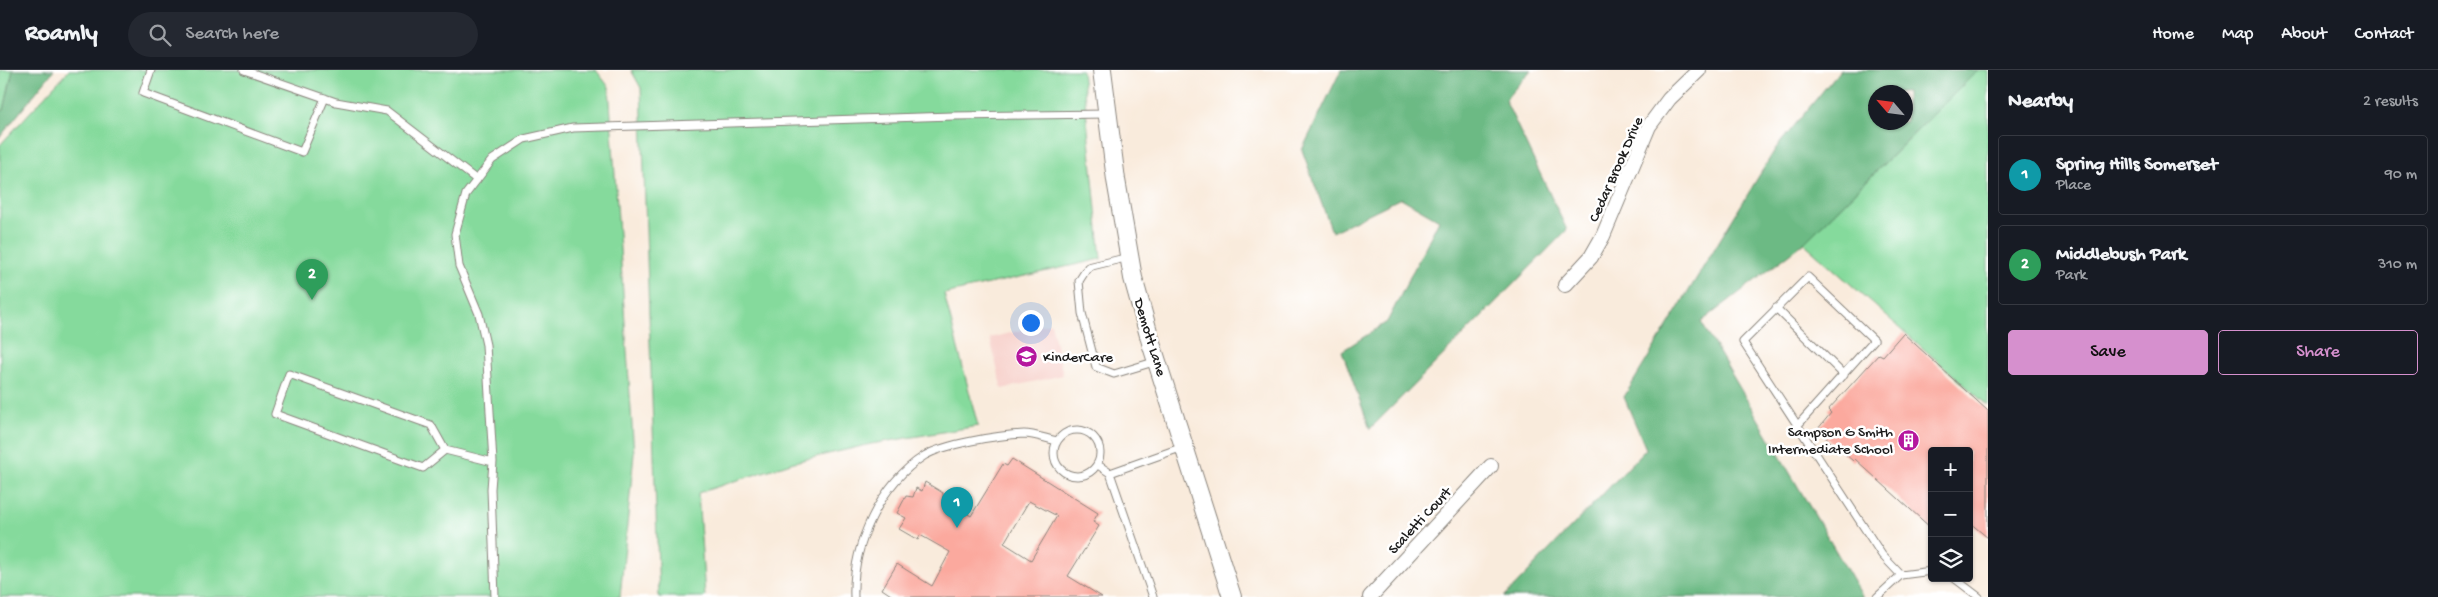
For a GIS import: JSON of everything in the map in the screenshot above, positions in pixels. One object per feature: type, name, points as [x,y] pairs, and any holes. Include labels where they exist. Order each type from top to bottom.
[{"type":"street","name":"Demott Lane","points":[[1102,70],[1116,180],[1133,278],[1157,361],[1186,446],[1232,597]]},
{"type":"street","name":"Cedar Brook Drive","points":[[1566,285],[1591,257],[1603,236],[1649,126],[1670,99],[1699,70]]},
{"type":"street","name":"Scaletti Court","points":[[1370,597],[1491,466]]},
{"type":"lane","points":[[151,70],[142,93],[302,152],[325,98]]},
{"type":"lane","points":[[244,70],[325,98],[387,111],[477,180]]},
{"type":"lane","points":[[495,597],[491,489],[493,462],[486,345],[479,314],[459,266],[456,234],[466,194],[492,160],[524,139],[573,128],[953,116],[1108,114]]},
{"type":"lane","points":[[1129,257],[1088,267],[1079,281],[1082,313],[1096,367],[1114,374],[1157,361]]},
{"type":"lane","points":[[1798,425],[1874,340],[1808,277],[1743,342],[1882,555],[1901,575]]},
{"type":"lane","points":[[1776,308],[1844,374]]},
{"type":"lane","points":[[445,450],[423,468],[275,414],[289,374],[432,425],[445,450],[493,462]]},
{"type":"lane","points":[[1077,430],[1092,435],[1100,448],[1098,465],[1089,474],[1082,476],[1067,475],[1061,470],[1054,457],[1057,441],[1062,435],[1077,430]]},
{"type":"lane","points":[[854,597],[858,558],[868,528],[877,507],[908,467],[925,455],[944,448],[994,438],[1026,434],[1057,441]]},
{"type":"lane","points":[[1110,473],[1186,446]]},
{"type":"lane","points":[[1098,465],[1110,473],[1153,597]]},
{"type":"lane","points":[[1881,596],[1901,575],[1928,572]]},
{"type":"lane","points":[[1959,582],[1979,597]]},
{"type":"shaded area","name":"KinderCare","points":[[1051,323],[1063,375],[1002,389],[990,338]]},
{"type":"green space","points":[[0,70],[13,70],[4,110],[0,118]]},
{"type":"green space","points":[[13,70],[54,70],[0,137],[0,112],[4,110]]},
{"type":"green space","points":[[69,70],[596,70],[609,87],[634,454],[620,597],[0,597],[0,145]]},
{"type":"green space","points":[[631,70],[1082,70],[1101,259],[944,294],[978,426],[871,444],[794,462],[698,493],[705,597],[659,597],[641,88]]},
{"type":"green space","points":[[1341,70],[1531,70],[1505,100],[1567,230],[1370,429],[1342,351],[1387,322],[1439,220],[1401,198],[1332,232],[1302,150]]},
{"type":"green space","points":[[1840,70],[1978,70],[1804,243],[1701,322],[1863,597],[1504,597],[1646,449],[1624,397],[1776,148]]},
{"type":"green space","points":[[1978,70],[1988,70],[1988,406],[1804,243]]},
{"type":"building","name":"Sampson G Smith Intermediate School","points":[[1903,333],[1988,411],[1988,538],[1973,525],[1973,447],[1928,447],[1928,525],[1855,459],[1853,461],[1817,430],[1831,413],[1828,410],[1879,354],[1883,356]]},
{"type":"building","points":[[1012,459],[1098,513],[1093,522],[1099,526],[1068,576],[1102,597],[894,597],[882,589],[897,564],[932,586],[950,552],[920,535],[918,540],[899,529],[906,518],[897,513],[906,496],[913,497],[916,488],[922,491],[925,482],[943,493],[943,498],[971,516],[1003,464],[1007,466]],"holes":[[[1029,501],[1057,516],[1031,560],[1004,543]]]},
{"type":"place","name":"Middlebush Park","points":[[312,300]]},
{"type":"place","name":"KinderCare","points":[[1027,356]]},
{"type":"place","name":"Sampson G Smith Intermediate School","points":[[1909,440]]},
{"type":"place","name":"Spring Hills Somerset","points":[[957,528]]}]
